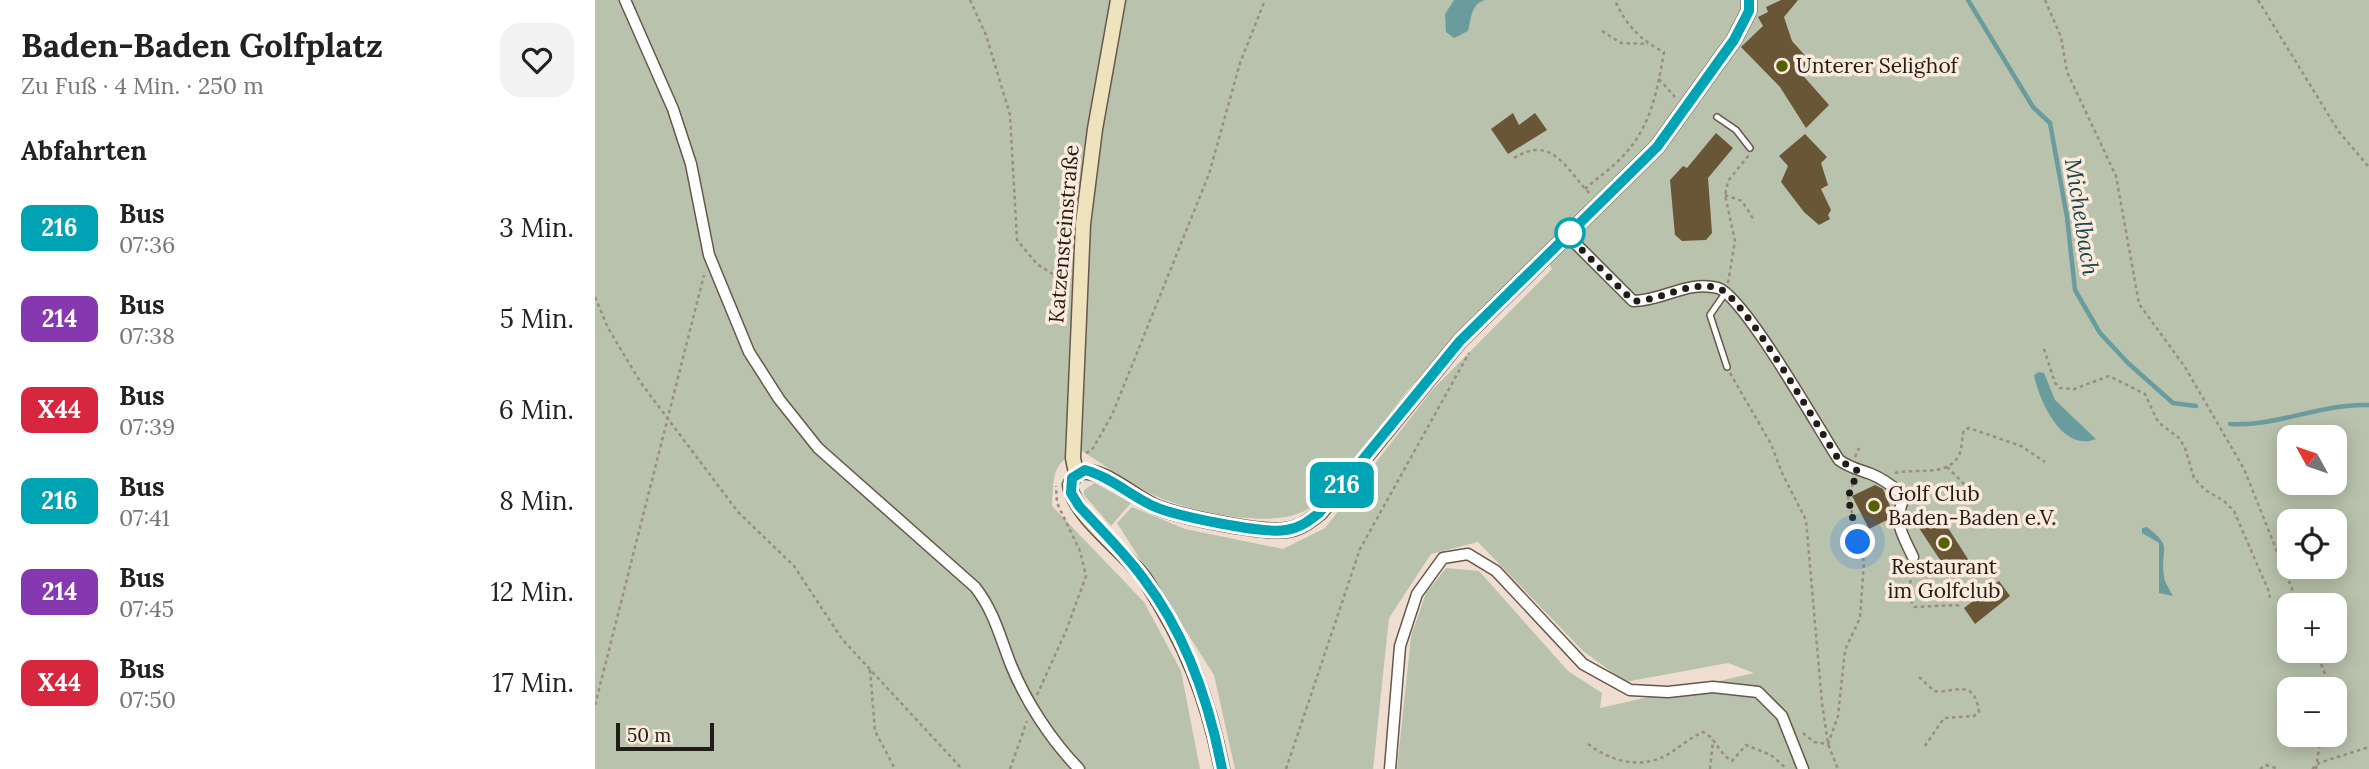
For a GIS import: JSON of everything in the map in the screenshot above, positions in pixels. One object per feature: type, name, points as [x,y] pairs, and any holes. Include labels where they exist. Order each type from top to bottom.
[{"type":"main road","name":"Katzensteinstraße","points":[[1118,0],[1095,129],[1078,290],[1075,466],[1070,485],[1079,506],[1143,578],[1182,639],[1212,718],[1222,769]]},
{"type":"main road","points":[[1075,466],[1096,473],[1143,501],[1171,512],[1271,530],[1302,526],[1319,513],[1460,341],[1657,147],[1734,40],[1749,11],[1749,0]]},
{"type":"street","points":[[625,0],[676,120],[691,164],[709,255],[749,352],[779,399],[818,448],[975,587],[990,607],[1012,667],[1033,706],[1051,737],[1079,769]]},
{"type":"street","points":[[1567,235],[1633,301],[1644,301],[1692,285],[1726,292],[1747,316],[1839,460],[1887,483],[1906,496],[1897,512],[1898,523],[1913,557]]},
{"type":"street","points":[[1390,769],[1400,646],[1417,594],[1443,558],[1468,554],[1496,571],[1583,664],[1630,690],[1668,692],[1713,687],[1758,692],[1782,716],[1793,737],[1803,769]]},
{"type":"lane","points":[[1717,117],[1736,130],[1750,148]]},
{"type":"lane","points":[[1726,292],[1710,315],[1727,367]]},
{"type":"path","points":[[970,0],[986,35],[1010,115],[1017,240],[1037,264],[1078,290]]},
{"type":"path","points":[[1075,466],[1093,450],[1112,415],[1209,174],[1240,63],[1265,0]]},
{"type":"path","points":[[1585,189],[1621,158],[1642,132],[1657,95],[1664,52],[1648,44],[1622,17],[1615,0]]},
{"type":"path","points":[[2045,0],[2061,37],[2067,72],[2116,176],[2139,304],[2185,367],[2244,469],[2293,593]]},
{"type":"path","points":[[2258,0],[2339,132],[2369,167]]},
{"type":"path","points":[[1602,31],[1621,43],[1648,44]]},
{"type":"path","points":[[1659,79],[1685,108]]},
{"type":"path","points":[[1726,292],[1735,241],[1725,195],[1728,181],[1750,148]]},
{"type":"path","points":[[1514,158],[1528,149],[1546,150],[1560,160],[1600,204]]},
{"type":"path","points":[[1725,195],[1742,201],[1754,220]]},
{"type":"path","points":[[595,705],[669,423],[709,255]]},
{"type":"path","points":[[595,297],[608,328],[669,423],[738,512],[794,566],[842,639],[962,769]]},
{"type":"path","points":[[2044,349],[2055,383],[2060,388],[2074,389],[2109,376],[2145,394],[2158,422],[2179,438],[2185,448],[2194,478],[2205,491],[2224,500],[2234,512],[2270,594],[2269,601]]},
{"type":"path","points":[[1286,769],[1360,549],[1471,350]]},
{"type":"path","points":[[1727,367],[1740,395],[1772,444],[1782,473],[1806,520],[1822,703],[1828,744],[1838,769]]},
{"type":"path","points":[[1887,483],[1890,475],[1898,472],[1947,467],[1959,456],[1961,437],[1964,430],[1969,428],[2021,446],[2045,462]]},
{"type":"path","points":[[1947,467],[1971,491],[1958,502]]},
{"type":"path","points":[[1828,744],[1837,716],[1845,650],[1860,618],[1864,562],[1848,497],[1858,471]]},
{"type":"path","points":[[1010,769],[1086,576],[1080,551],[1057,503],[1058,480]]},
{"type":"path","points":[[1913,557],[1909,596],[1914,607],[1961,607]]},
{"type":"path","points":[[870,670],[875,731],[895,769]]},
{"type":"path","points":[[1919,677],[1934,691],[1956,687],[1964,689],[1975,700],[1979,712],[1974,716],[1944,718],[1925,746]]},
{"type":"path","points":[[1588,744],[1621,762],[1644,763],[1667,755],[1703,732],[1713,737],[1724,757],[1732,761],[1746,745],[1771,755],[1787,769]]},
{"type":"path","points":[[1793,737],[1793,733],[1802,733],[1814,742],[1828,744]]},
{"type":"path","points":[[1710,769],[1713,737]]},
{"type":"path","points":[[2319,763],[2320,747]]},
{"type":"path","points":[[2314,769],[2319,763],[2369,747]]},
{"type":"path","points":[[2260,769],[2266,765],[2279,769]]},
{"type":"green space","points":[[595,0],[2369,0],[2369,769],[1397,769],[1411,636],[1426,593],[1446,568],[1479,571],[1568,671],[1602,693],[1600,708],[1754,673],[1728,663],[1625,682],[1583,651],[1478,542],[1431,554],[1389,618],[1373,769],[1235,769],[1214,675],[1117,523],[1132,507],[1185,529],[1283,549],[1325,528],[1433,389],[1552,269],[1542,249],[1407,391],[1333,487],[1331,484],[1310,508],[1295,515],[1256,519],[1234,517],[1173,503],[1127,481],[1079,449],[1059,466],[1054,479],[1052,506],[1144,602],[1181,671],[1200,769],[595,769]]},
{"type":"green space","points":[[1095,483],[1131,503],[1111,526],[1084,495],[1084,490]]},
{"type":"water","points":[[1454,0],[1485,0],[1474,8],[1468,31],[1454,38],[1446,32],[1445,14]]},
{"type":"water","points":[[2044,373],[2055,400],[2096,439],[2084,441],[2073,438],[2054,422],[2037,386],[2034,375]]},
{"type":"water","points":[[2147,527],[2163,544],[2164,578],[2173,596],[2159,593],[2159,543],[2142,533],[2142,528]]},
{"type":"building","name":"Unterer Selighof","points":[[1781,0],[1798,0],[1784,17],[1792,41],[1810,61],[1799,71],[1829,105],[1806,128],[1780,87],[1741,47],[1763,26],[1758,17],[1768,12],[1766,7]]},
{"type":"building","points":[[1513,113],[1519,125],[1535,113],[1547,130],[1508,154],[1491,129]]},
{"type":"building","points":[[1716,133],[1733,148],[1708,178],[1712,233],[1706,240],[1682,241],[1675,235],[1670,180],[1683,166],[1687,168]]},
{"type":"building","points":[[1805,134],[1827,157],[1821,163],[1828,185],[1821,189],[1831,210],[1828,215],[1830,219],[1819,225],[1804,212],[1781,182],[1788,166],[1779,156]]},
{"type":"building","name":"Golf Club Baden-Baden e.V.","points":[[1875,485],[1883,489],[1892,511],[1891,518],[1869,529],[1852,496]]},
{"type":"building","points":[[1939,514],[1968,559],[1948,572],[1919,528]]},
{"type":"building","points":[[1999,581],[2010,596],[1975,624],[1964,608]]},
{"type":"waterway","name":"Michelbach","points":[[1968,0],[2033,107],[2050,123],[2067,217],[2075,290],[2100,333],[2128,363],[2173,403],[2196,406]]},
{"type":"waterway","name":"Michelbach","points":[[2230,424],[2265,422],[2351,405],[2369,405]]},
{"type":"bus line","name":"216","points":[[1222,769],[1212,718],[1182,639],[1143,578],[1079,506],[1071,493],[1072,478],[1076,473],[1085,470],[1096,473],[1143,501],[1171,512],[1271,530],[1302,526],[1319,513],[1460,341],[1657,147],[1734,40],[1749,11],[1749,0]]},
{"type":"place","name":"Unterer Selighof","points":[[1782,66]]},
{"type":"place","name":"Golf Club Baden-Baden e.V.","points":[[1874,506]]},
{"type":"place","name":"Restaurant im Golfclub","points":[[1944,543]]},
{"type":"route","points":[[1570,233],[1567,235],[1633,301],[1644,301],[1692,285],[1726,292],[1747,316],[1839,460],[1858,471],[1848,497],[1858,542]]}]
